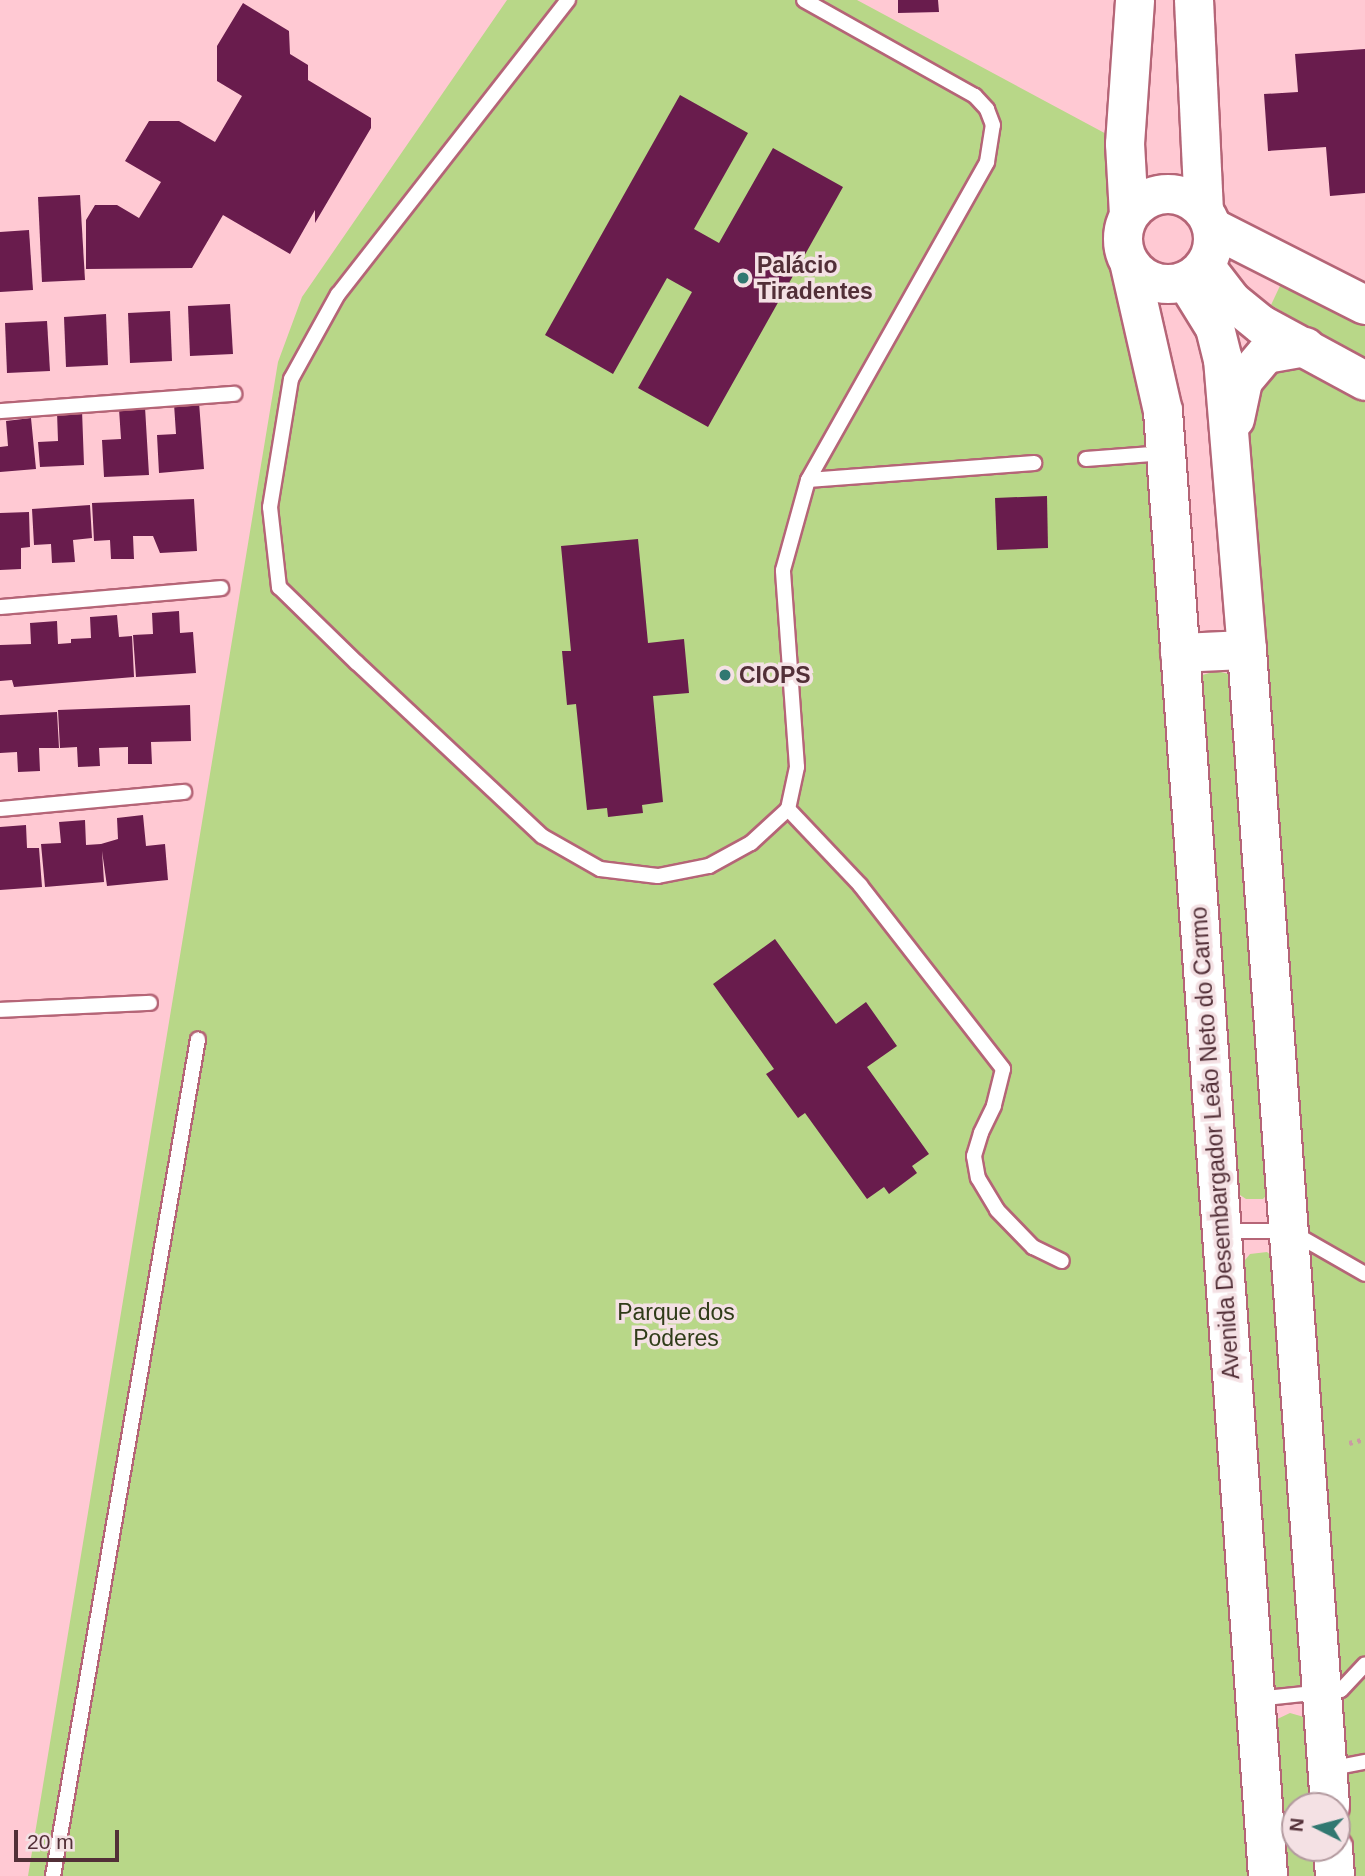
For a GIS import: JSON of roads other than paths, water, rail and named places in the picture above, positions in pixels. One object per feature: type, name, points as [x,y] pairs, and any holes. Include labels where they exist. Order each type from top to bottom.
[{"type":"main road","points":[[1129,215],[1125,144],[1135,0]]},
{"type":"main road","points":[[1194,0],[1208,219],[1213,248],[1195,274],[1171,285],[1142,277],[1130,266],[1123,250],[1122,232],[1129,215],[1140,202],[1156,194],[1173,193],[1190,199],[1208,219],[1365,305]]},
{"type":"main road","name":"Avenida Desembargador Leão Neto do Carmo","points":[[1130,266],[1163,411],[1268,1876]]},
{"type":"main road","points":[[1195,274],[1262,325],[1365,381]]},
{"type":"main road","points":[[1195,274],[1215,328],[1223,359],[1290,1231],[1328,1788]]},
{"type":"main road","points":[[1229,447],[1243,380],[1266,354],[1305,347]]},
{"type":"main road","points":[[1180,653],[1247,650]]},
{"type":"lane","points":[[568,0],[338,294],[291,379],[270,507],[279,587],[542,836],[600,869],[658,876],[709,866],[751,843],[788,809],[797,767],[783,570],[808,480],[987,162],[993,125],[987,108],[975,96],[804,0]]},
{"type":"lane","points":[[0,411],[234,394]]},
{"type":"lane","points":[[1086,459],[1166,453]]},
{"type":"lane","points":[[808,480],[1034,463]]},
{"type":"lane","points":[[0,607],[221,588]]},
{"type":"lane","points":[[0,809],[184,792]]},
{"type":"lane","points":[[788,809],[860,885],[1003,1069],[994,1106],[974,1156],[978,1178],[997,1210],[1033,1247],[1062,1261]]},
{"type":"lane","points":[[0,1010],[150,1003]]},
{"type":"lane","points":[[53,1876],[198,1039]]},
{"type":"lane","points":[[1222,1231],[1290,1231],[1365,1274]]},
{"type":"lane","points":[[1255,1699],[1341,1690],[1365,1664]]},
{"type":"lane","points":[[1328,1788],[1365,1762]]},
{"type":"place","name":"Palácio Tiradentes","points":[[743,278]]},
{"type":"place","name":"CIOPS","points":[[725,675]]},
{"type":"park label","name":"Parque dos Poderes","points":[[676,1325]]}]
